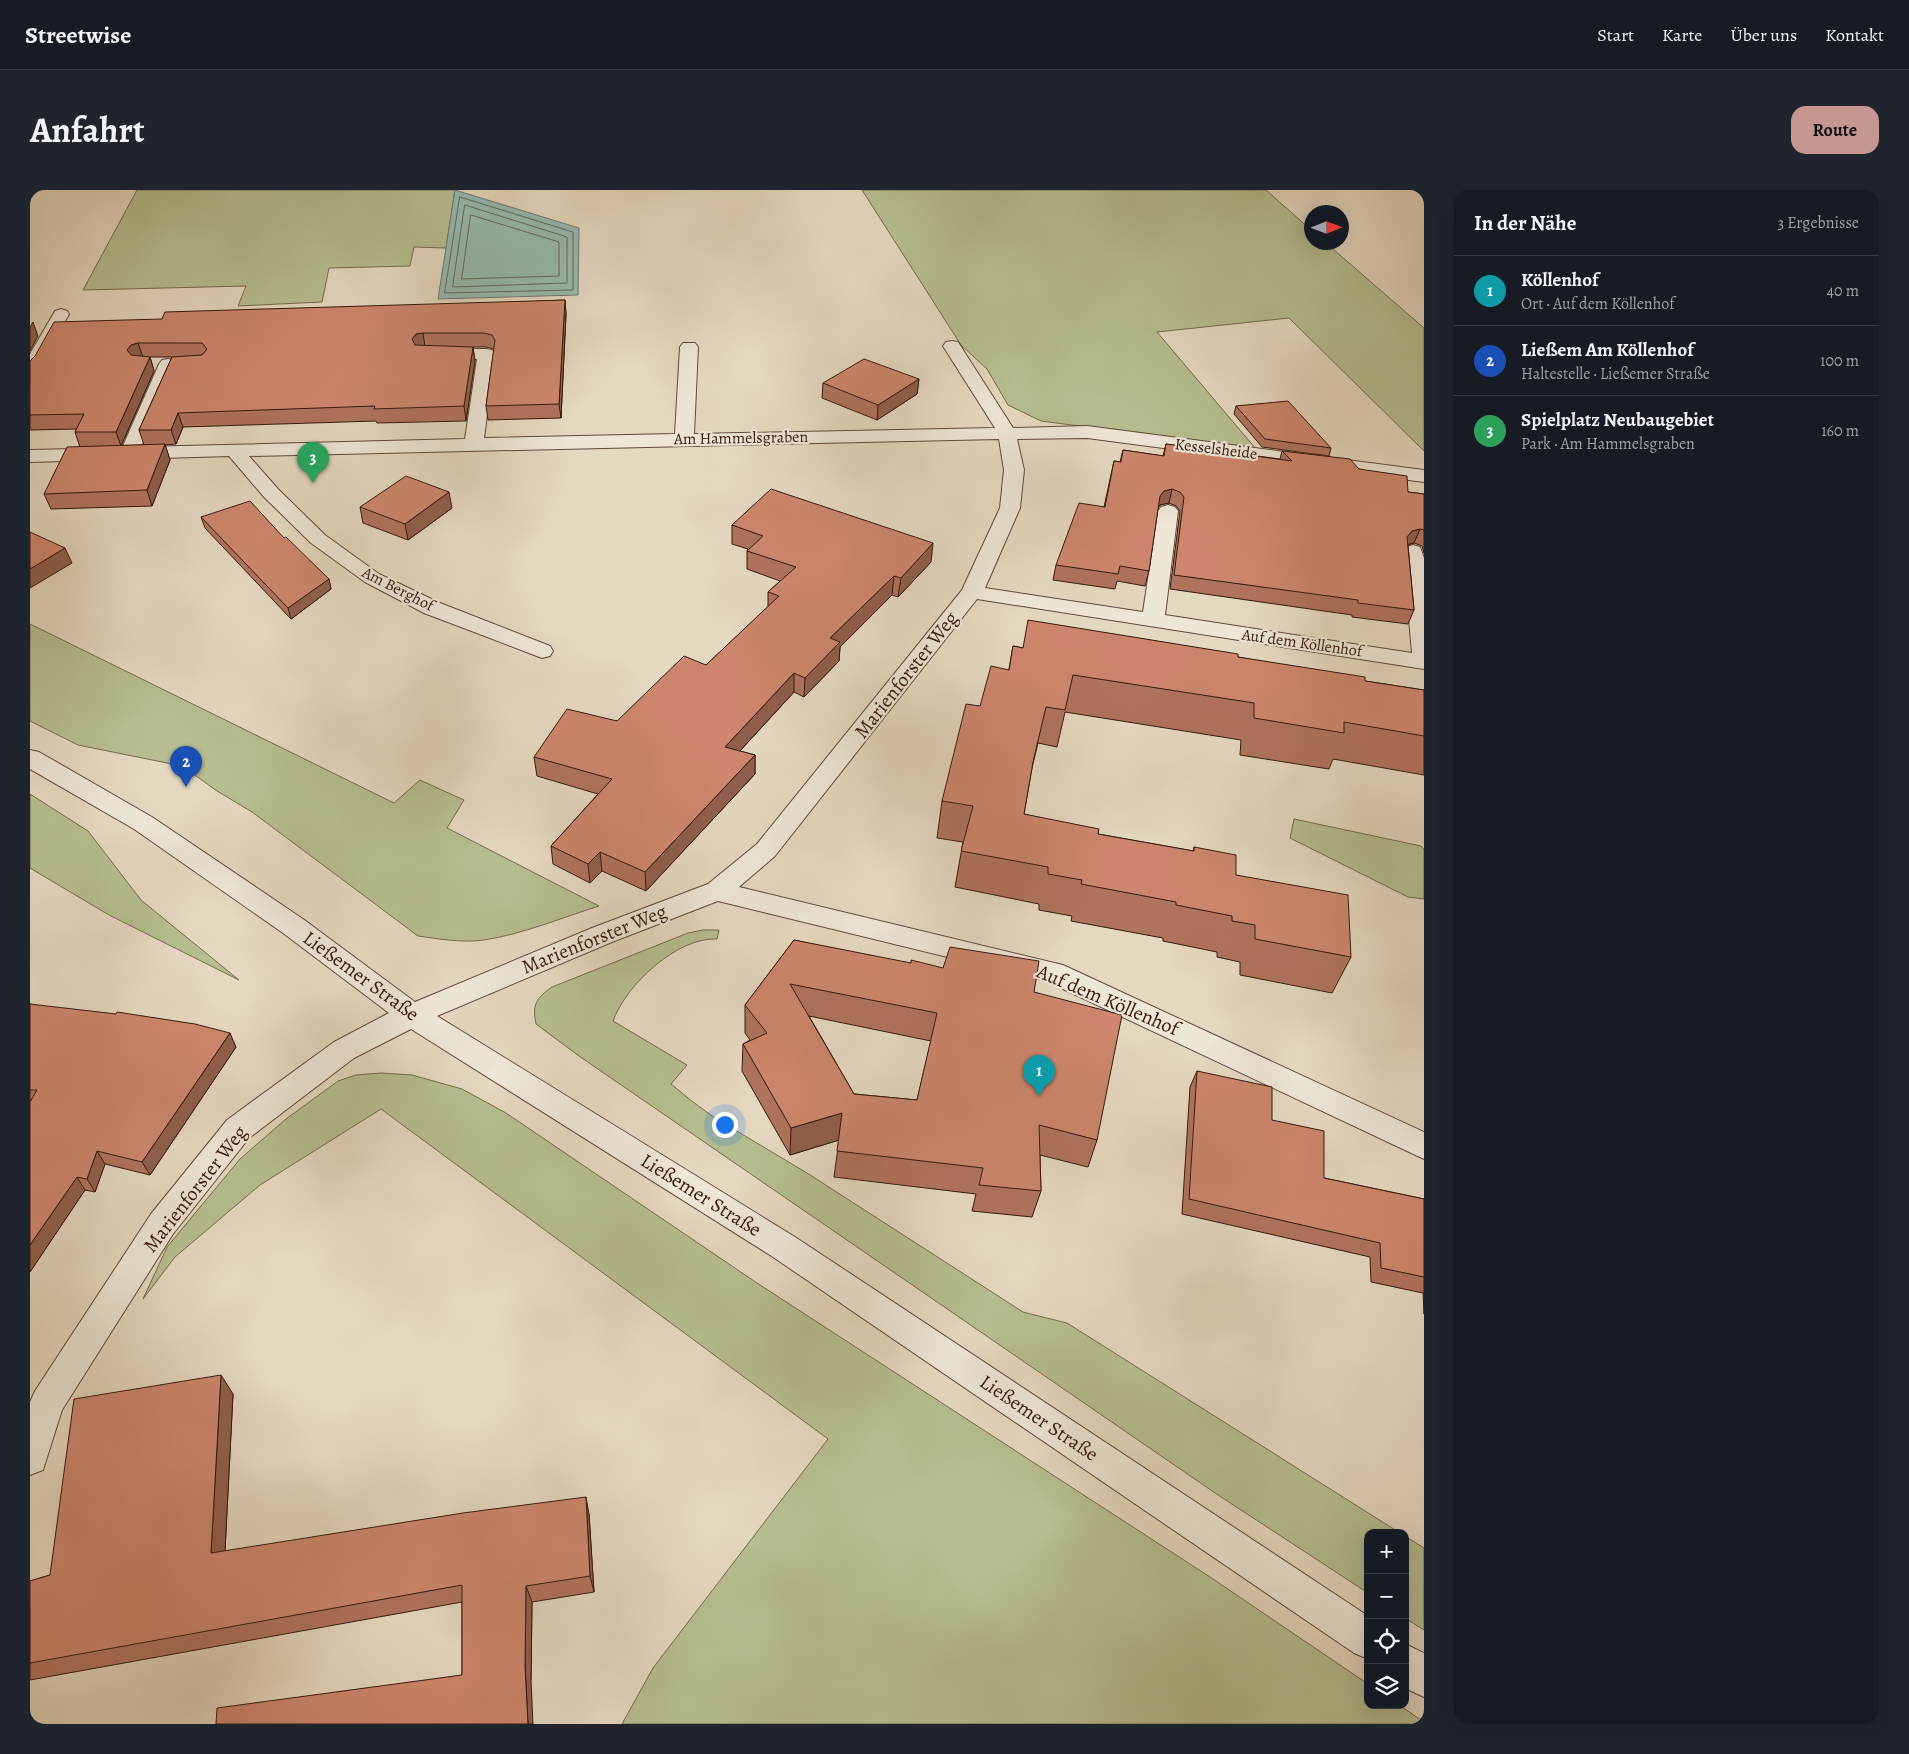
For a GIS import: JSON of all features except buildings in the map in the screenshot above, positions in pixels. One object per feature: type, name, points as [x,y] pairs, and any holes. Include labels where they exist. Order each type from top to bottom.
[{"type":"street","points":[[30,369],[61,314]]},
{"type":"street","name":"Marienforster Weg","points":[[30,1457],[48,1402],[162,1224],[238,1129],[344,1050],[412,1015],[594,938],[717,891],[766,850],[972,592],[1010,508],[1014,470],[1007,433],[952,346]]},
{"type":"street","points":[[684,440],[688,347]]},
{"type":"street","points":[[425,354],[486,354],[474,444]]},
{"type":"street","points":[[129,453],[168,364]]},
{"type":"street","name":"Kesselsheide","points":[[1007,433],[1087,432],[1424,476]]},
{"type":"street","name":"Am Hammelsgraben","points":[[30,456],[474,444],[1007,433]]},
{"type":"street","name":"Am Berghof","points":[[235,450],[271,493],[318,539],[372,578],[432,608],[542,651]]},
{"type":"street","points":[[1153,621],[1168,511]]},
{"type":"street","points":[[1413,550],[1424,660]]},
{"type":"street","name":"Auf dem Köllenhof","points":[[972,592],[1153,621],[1424,660]]},
{"type":"street","name":"Ließemer Straße","points":[[30,758],[159,834],[293,926],[412,1015],[784,1247],[1364,1636]]},
{"type":"street","name":"Auf dem Köllenhof","points":[[717,891],[1053,972],[1424,1146]]},
{"type":"street","points":[[1409,1667],[1424,1677]]},
{"type":"green space","points":[[137,190],[455,190],[446,248],[414,247],[410,266],[329,268],[322,302],[238,306],[246,286],[83,290]]},
{"type":"green space","points":[[862,190],[1266,190],[1304,224],[1304,250],[1334,250],[1424,328],[1424,451],[1289,318],[1157,332],[1256,449],[1041,421],[1008,405],[987,369],[961,345]]},
{"type":"green space","points":[[30,624],[394,803],[420,780],[464,800],[447,828],[599,906],[528,930],[484,940],[459,941],[418,936],[252,812],[217,791],[182,766],[78,745],[30,721]]},
{"type":"green space","points":[[30,794],[88,831],[141,900],[239,980],[109,915],[30,868]]},
{"type":"green space","points":[[1294,819],[1421,846],[1424,849],[1424,899],[1408,897],[1290,838]]},
{"type":"green space","points":[[703,930],[719,930],[717,939],[702,940],[686,946],[655,966],[629,993],[613,1021],[687,1065],[671,1084],[715,1118],[807,1173],[1023,1312],[1067,1323],[1394,1529],[1364,1529],[1364,1590],[1218,1495],[579,1056],[536,1024],[536,1002],[552,987],[688,933]]},
{"type":"green space","points":[[381,1073],[412,1075],[462,1089],[506,1113],[757,1283],[1210,1577],[1364,1681],[1364,1709],[1405,1709],[1424,1722],[1424,1724],[622,1724],[653,1668],[828,1439],[381,1109],[260,1185],[175,1257],[143,1299],[167,1247],[240,1159],[286,1119],[338,1081],[356,1075]]},
{"type":"green space","points":[[1409,1539],[1424,1548],[1424,1630],[1409,1621]]},
{"type":"water","points":[[455,190],[579,228],[578,295],[438,299]]},
{"type":"place","name":"Spielplatz Neubaugebiet","points":[[313,483]]},
{"type":"place","name":"Ließem Am Köllenhof","points":[[186,787]]},
{"type":"place","name":"Köllenhof","points":[[1039,1096]]}]
